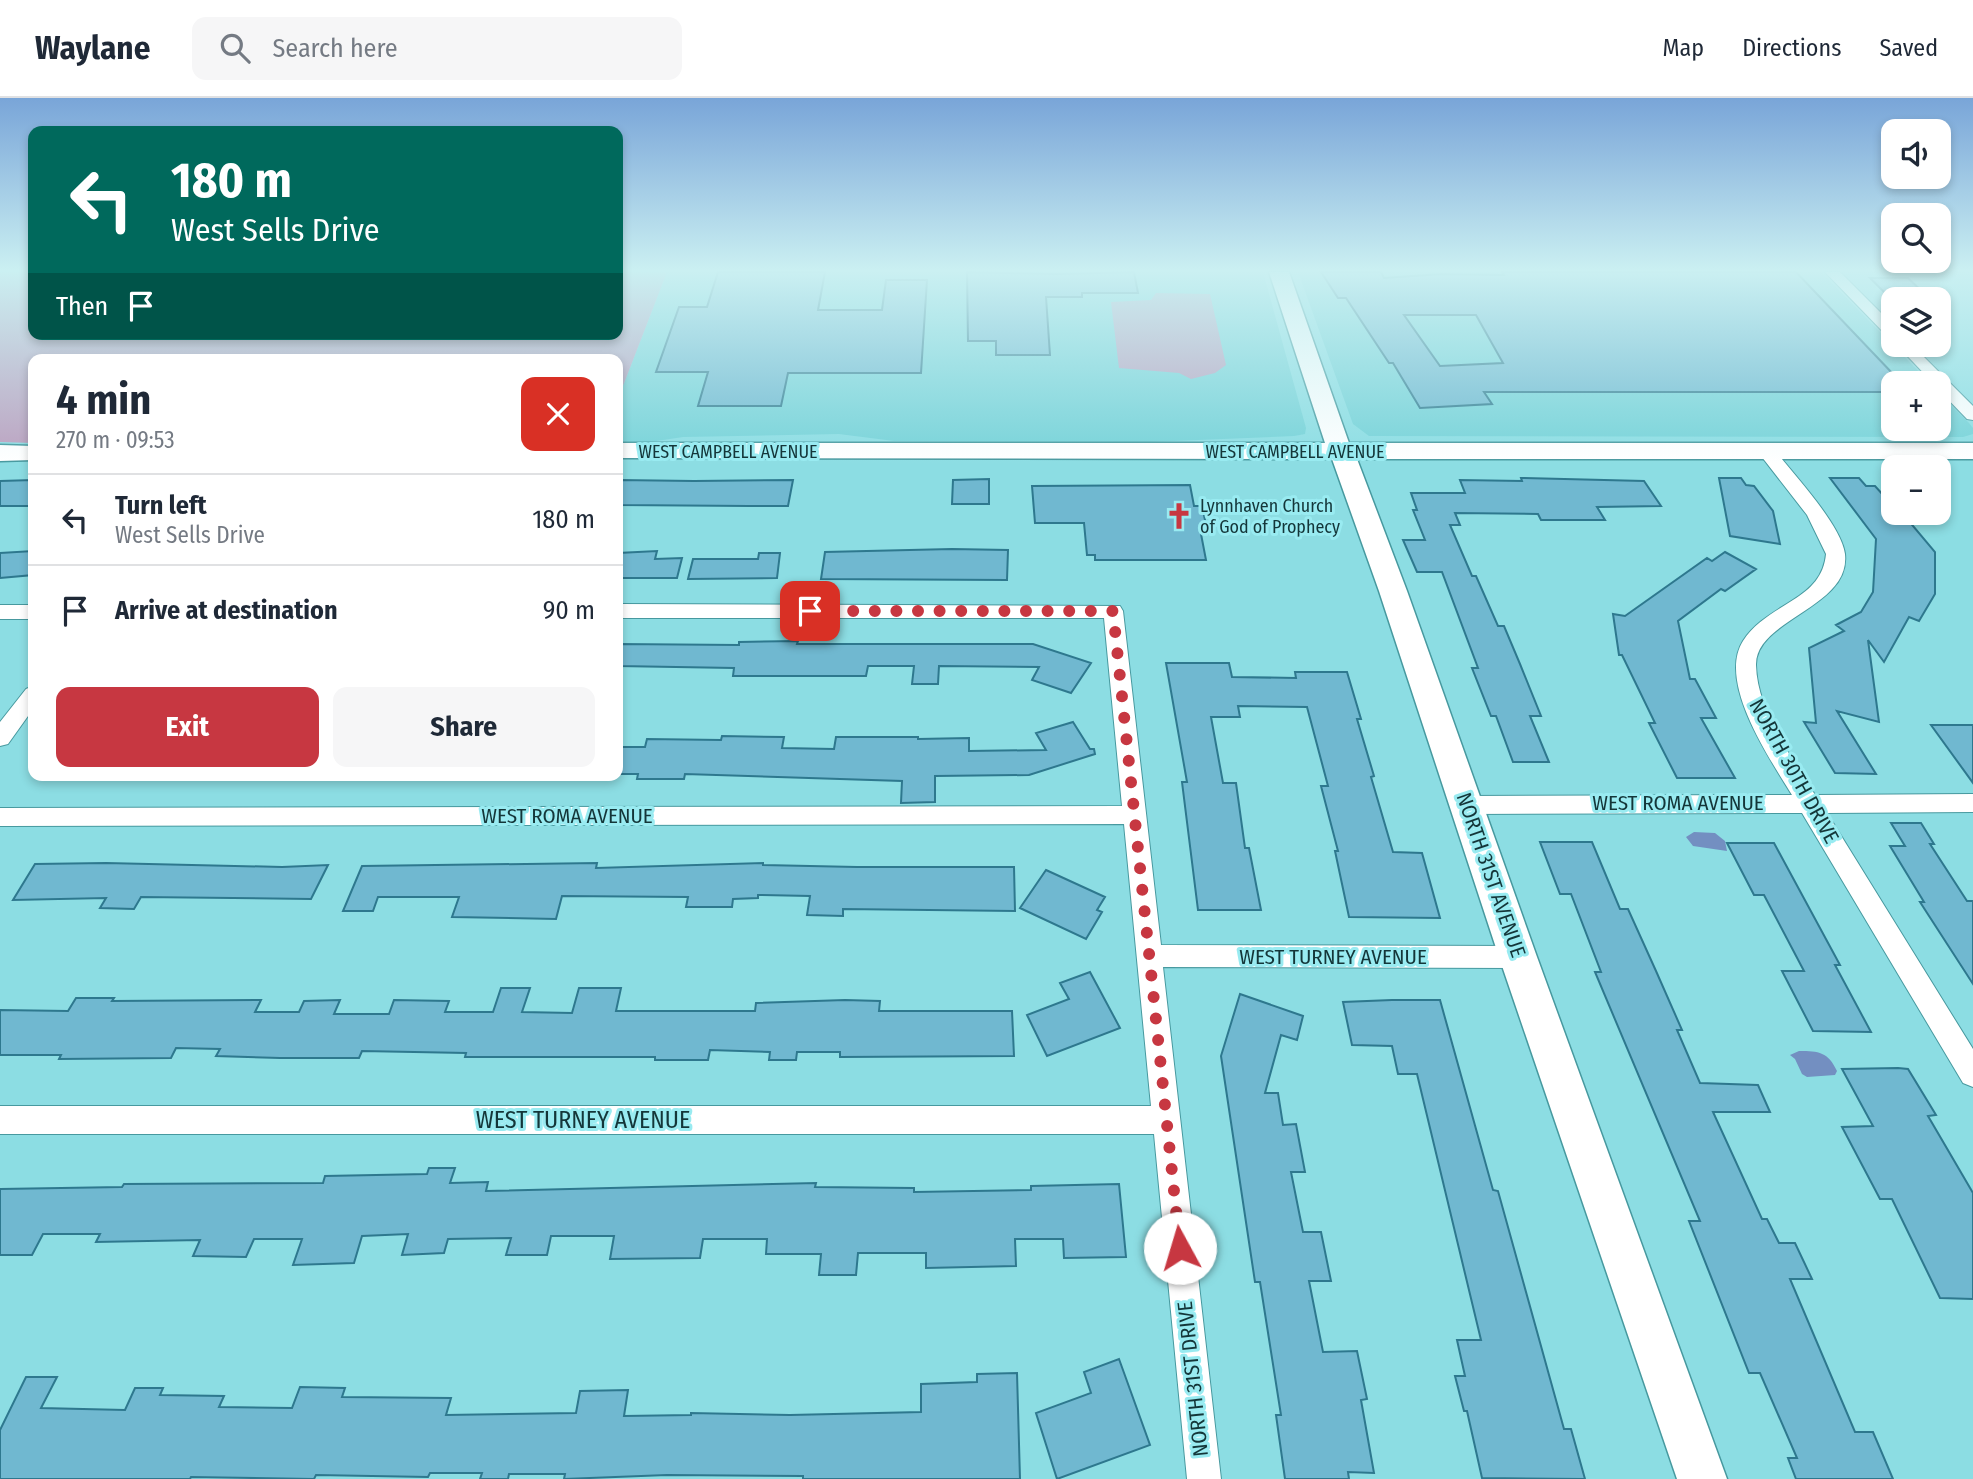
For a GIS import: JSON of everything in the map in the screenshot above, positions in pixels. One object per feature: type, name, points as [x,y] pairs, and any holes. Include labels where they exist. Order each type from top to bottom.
[{"type":"street","name":"NORTH 31ST AVENUE","points":[[1301,336],[1389,578],[1518,957],[1702,1479]]},
{"type":"street","points":[[1915,357],[1973,415]]},
{"type":"street","name":"WEST CAMPBELL AVENUE","points":[[623,452],[1973,452]]},
{"type":"street","name":"NORTH 30TH DRIVE","points":[[1767,452],[1819,521],[1836,554],[1829,582],[1810,599],[1761,628],[1745,659],[1747,684],[1759,716],[1973,1074]]},
{"type":"street","points":[[0,453],[28,453]]},
{"type":"street","points":[[0,611],[28,612]]},
{"type":"street","name":"NORTH 31ST DRIVE","points":[[623,611],[1113,611],[1204,1479]]},
{"type":"street","points":[[0,738],[28,701]]},
{"type":"street","name":"WEST ROMA AVENUE","points":[[1467,804],[1973,803]]},
{"type":"street","name":"WEST ROMA AVENUE","points":[[0,817],[1134,816]]},
{"type":"street","name":"WEST TURNEY AVENUE","points":[[1149,956],[1518,957]]},
{"type":"street","name":"WEST TURNEY AVENUE","points":[[0,1119],[1166,1120]]},
{"type":"shaded area","points":[[0,336],[28,336],[28,340],[623,340],[623,336],[642,336],[623,386],[623,354],[28,354],[28,443],[0,442]]},
{"type":"shaded area","points":[[642,336],[1281,336],[1306,428],[1305,434],[1294,436],[1149,442],[894,441],[839,434],[683,437],[623,443],[623,386]]},
{"type":"shaded area","points":[[1115,336],[1220,336],[1226,365],[1215,373],[1191,379],[1179,373],[1119,368]]},
{"type":"shaded area","points":[[1321,336],[1881,336],[1881,357],[1904,357],[1918,371],[1881,371],[1881,437],[1369,436],[1353,424]]},
{"type":"shaded area","points":[[1951,405],[1973,428],[1973,434],[1951,437]]},
{"type":"shaded area","points":[[1694,832],[1715,833],[1725,841],[1727,851],[1693,846],[1686,837]]},
{"type":"shaded area","points":[[1799,1051],[1817,1052],[1826,1056],[1837,1071],[1835,1075],[1807,1077],[1802,1074],[1790,1055]]},
{"type":"building","points":[[669,336],[923,336],[921,373],[788,373],[781,406],[698,406],[708,372],[656,372]]},
{"type":"building","points":[[968,336],[1049,336],[1050,355],[996,355],[996,341],[968,341]]},
{"type":"building","points":[[1371,336],[1419,336],[1440,366],[1503,363],[1488,336],[1857,336],[1890,371],[1881,371],[1881,392],[1484,392],[1492,404],[1420,408],[1393,363],[1389,363]]},
{"type":"building","points":[[1521,478],[1644,481],[1661,506],[1597,507],[1605,520],[1541,520],[1538,514],[1455,513],[1460,525],[1450,525],[1472,576],[1476,576],[1498,626],[1504,626],[1520,664],[1541,716],[1530,716],[1549,762],[1513,762],[1496,716],[1491,716],[1472,668],[1478,668],[1442,572],[1417,572],[1403,540],[1425,540],[1413,510],[1417,510],[1411,493],[1465,493],[1460,480],[1522,481]]},
{"type":"building","points":[[1719,478],[1741,478],[1746,485],[1754,486],[1773,511],[1780,544],[1730,536]]},
{"type":"building","points":[[1830,478],[1859,478],[1866,486],[1875,486],[1881,493],[1881,525],[1912,525],[1935,552],[1935,594],[1919,621],[1909,617],[1884,662],[1868,640],[1879,722],[1837,711],[1876,774],[1835,773],[1804,722],[1816,723],[1809,648],[1844,631],[1836,625],[1861,612],[1873,592],[1876,539]]},
{"type":"building","points":[[989,479],[989,504],[952,504],[953,480]]},
{"type":"building","points":[[28,480],[28,506],[0,506],[0,481]]},
{"type":"building","points":[[623,480],[793,480],[788,506],[623,505]]},
{"type":"building","name":"Lynnhaven Church of God of Prophecy","points":[[1190,485],[1194,506],[1202,506],[1208,534],[1201,534],[1206,560],[1095,560],[1095,555],[1087,555],[1084,523],[1035,523],[1032,486]]},
{"type":"building","points":[[1008,550],[1007,580],[821,579],[825,552]]},
{"type":"building","points":[[28,551],[28,575],[0,578],[0,553]]},
{"type":"building","points":[[657,551],[655,559],[682,558],[677,578],[623,578],[623,553]]},
{"type":"building","points":[[1725,552],[1756,569],[1725,591],[1721,589],[1678,621],[1690,679],[1695,679],[1716,718],[1701,718],[1735,778],[1677,778],[1649,723],[1655,723],[1622,655],[1619,655],[1613,614],[1625,616],[1707,558],[1712,561]]},
{"type":"building","points":[[759,553],[780,553],[777,578],[688,579],[693,559],[758,559]]},
{"type":"building","points":[[739,642],[1033,644],[1091,663],[1071,693],[1032,680],[1039,667],[939,666],[938,684],[912,684],[914,666],[868,666],[866,676],[733,676],[734,668],[623,666],[623,644],[739,645]]},
{"type":"building","points":[[1166,663],[1229,663],[1232,677],[1296,678],[1295,672],[1347,672],[1361,719],[1357,719],[1374,776],[1371,777],[1393,852],[1422,853],[1440,918],[1349,917],[1335,851],[1338,851],[1321,786],[1328,786],[1307,707],[1238,706],[1240,717],[1211,717],[1223,783],[1236,783],[1245,848],[1249,848],[1261,910],[1198,910],[1182,782],[1187,782]]},
{"type":"building","points":[[1073,722],[1095,754],[1029,775],[935,776],[935,802],[901,803],[902,781],[685,774],[684,779],[637,779],[638,774],[623,774],[623,747],[645,747],[647,739],[784,737],[782,748],[834,749],[836,737],[969,738],[969,751],[1046,750],[1036,733]]},
{"type":"building","points":[[1931,725],[1973,725],[1973,783]]},
{"type":"building","points":[[1891,823],[1921,823],[1934,844],[1930,844],[1967,901],[1973,901],[1973,984],[1920,902],[1924,902],[1890,846],[1905,846]]},
{"type":"building","points":[[1540,842],[1592,842],[1620,909],[1628,909],[1656,971],[1682,1030],[1677,1030],[1700,1083],[1758,1085],[1770,1112],[1713,1112],[1762,1219],[1767,1219],[1779,1243],[1795,1243],[1812,1279],[1790,1279],[1855,1432],[1873,1432],[1893,1479],[1796,1479],[1788,1458],[1797,1458],[1760,1373],[1749,1373],[1689,1221],[1700,1221],[1595,972],[1601,972],[1571,894],[1560,894]]},
{"type":"building","points":[[1727,843],[1774,843],[1840,965],[1835,965],[1871,1032],[1813,1031],[1782,971],[1804,971],[1764,895],[1754,895]]},
{"type":"building","points":[[597,863],[596,868],[763,863],[857,867],[1014,867],[1015,911],[843,909],[843,916],[807,915],[810,896],[758,895],[758,898],[733,899],[732,907],[686,907],[688,897],[562,896],[556,919],[452,917],[459,897],[378,897],[373,911],[343,911],[362,866]]},
{"type":"building","points":[[35,864],[282,867],[328,865],[311,899],[141,897],[134,909],[100,908],[106,898],[13,900]]},
{"type":"building","points":[[1046,870],[1105,897],[1097,910],[1102,912],[1086,939],[1020,908]]},
{"type":"building","points":[[1090,972],[1120,1028],[1047,1056],[1027,1015],[1069,999],[1060,983]]},
{"type":"building","points":[[501,988],[530,988],[522,1012],[572,1013],[579,988],[621,988],[616,1011],[755,1011],[756,1003],[845,1000],[880,1001],[879,1011],[1012,1011],[1014,1056],[840,1057],[840,1052],[797,1052],[796,1060],[769,1060],[770,1052],[710,1050],[708,1060],[655,1060],[655,1057],[465,1057],[466,1053],[362,1051],[359,1058],[280,1058],[216,1056],[220,1049],[176,1048],[171,1058],[59,1059],[61,1055],[0,1055],[0,1010],[68,1011],[76,998],[114,998],[112,1001],[261,1000],[255,1012],[299,1012],[304,1001],[340,1000],[334,1014],[389,1014],[394,1000],[449,1001],[445,1012],[493,1012]]},
{"type":"building","points":[[1240,994],[1303,1016],[1297,1040],[1281,1035],[1265,1093],[1278,1093],[1283,1125],[1296,1124],[1305,1172],[1291,1172],[1303,1232],[1321,1232],[1331,1281],[1309,1281],[1323,1352],[1357,1351],[1367,1399],[1361,1400],[1374,1473],[1348,1472],[1349,1479],[1285,1479],[1276,1415],[1281,1415],[1260,1282],[1255,1282],[1221,1056]]},
{"type":"building","points":[[1440,1000],[1493,1190],[1498,1191],[1564,1429],[1571,1429],[1585,1479],[1482,1478],[1467,1411],[1464,1411],[1455,1376],[1465,1376],[1457,1340],[1481,1340],[1417,1074],[1398,1074],[1392,1046],[1352,1045],[1343,1002]]},
{"type":"building","points":[[1842,1069],[1908,1069],[1936,1115],[1928,1116],[1973,1193],[1973,1299],[1940,1298],[1892,1199],[1880,1199],[1842,1127],[1873,1126]]},
{"type":"building","points":[[429,1168],[455,1168],[450,1183],[488,1182],[486,1191],[816,1183],[815,1187],[914,1188],[914,1192],[1031,1190],[1031,1186],[1119,1184],[1126,1257],[1064,1258],[1063,1239],[1015,1239],[1016,1266],[926,1268],[926,1253],[858,1253],[856,1275],[819,1275],[821,1254],[766,1254],[767,1239],[703,1239],[700,1258],[610,1259],[614,1236],[551,1236],[547,1255],[506,1255],[511,1238],[448,1239],[444,1253],[402,1255],[408,1234],[362,1236],[354,1263],[293,1265],[302,1239],[254,1239],[246,1257],[193,1256],[200,1240],[96,1242],[100,1234],[43,1234],[32,1255],[0,1255],[0,1189],[122,1187],[124,1184],[323,1183],[325,1176],[427,1174]]},
{"type":"building","points":[[1119,1359],[1150,1445],[1057,1479],[1036,1413],[1091,1393],[1084,1372]]},
{"type":"building","points":[[1017,1373],[1020,1479],[803,1479],[803,1476],[667,1475],[564,1479],[565,1474],[509,1474],[508,1479],[480,1479],[482,1473],[430,1473],[428,1477],[316,1475],[314,1479],[0,1479],[0,1430],[26,1377],[57,1377],[41,1408],[125,1410],[135,1388],[163,1388],[160,1395],[224,1396],[219,1407],[292,1408],[300,1387],[345,1388],[342,1397],[451,1398],[446,1415],[576,1413],[580,1391],[628,1390],[624,1416],[921,1412],[921,1384],[977,1382],[977,1374]]},
{"type":"place","name":"Lynnhaven Church of God of Prophecy","points":[[1179,516]]},
{"type":"route","points":[[810,611],[1113,611],[1180,1248]]}]
